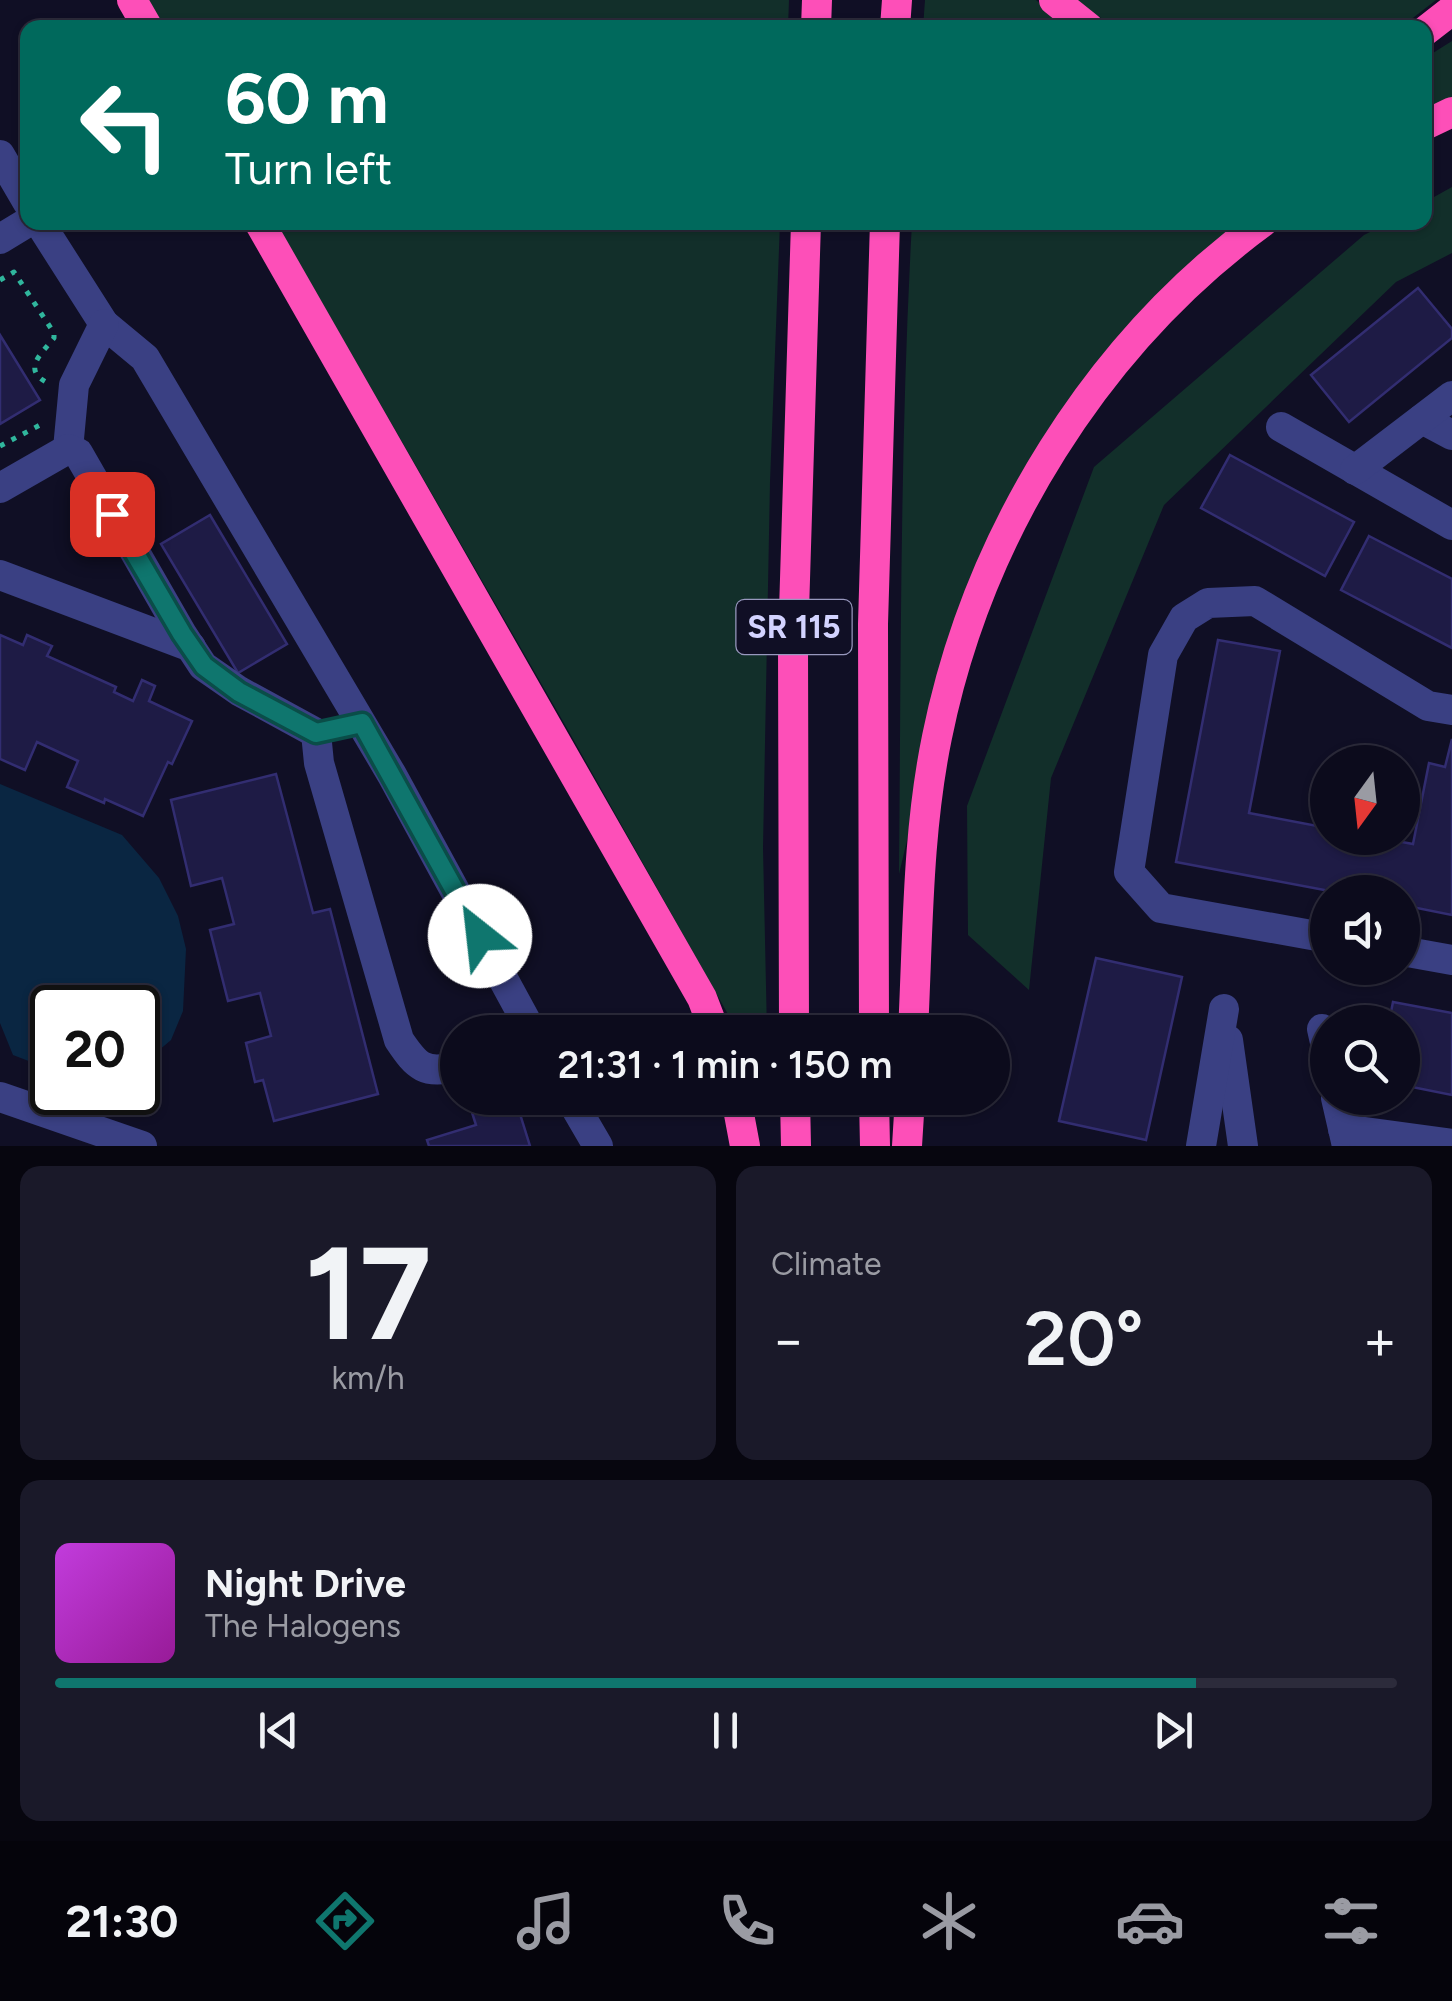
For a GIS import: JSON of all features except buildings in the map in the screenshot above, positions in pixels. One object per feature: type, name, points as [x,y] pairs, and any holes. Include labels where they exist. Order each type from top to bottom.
[{"type":"highway","points":[[1054,0],[1079,20]]},
{"type":"highway","points":[[1432,26],[1452,10]]},
{"type":"highway","points":[[265,230],[702,998],[708,1015]]},
{"type":"highway","name":"SR 115","points":[[794,1015],[793,644],[806,230]]},
{"type":"highway","name":"SR 115","points":[[874,1015],[874,624],[885,230]]},
{"type":"highway","points":[[914,1015],[922,841],[937,737],[965,633],[1008,528],[1063,432],[1130,344],[1207,266],[1253,230]]},
{"type":"highway","points":[[739,1115],[745,1146]]},
{"type":"highway","points":[[796,1115],[796,1146]]},
{"type":"highway","points":[[874,1115],[875,1146]]},
{"type":"highway","points":[[908,1146],[909,1115]]},
{"type":"street","points":[[2,164],[20,191]]},
{"type":"street","points":[[44,230],[104,324],[146,358],[362,723],[523,1015]]},
{"type":"street","points":[[68,449],[74,385],[104,324]]},
{"type":"street","points":[[1355,470],[1452,396]]},
{"type":"street","points":[[1422,419],[1452,434]]},
{"type":"street","points":[[1280,428],[1452,525]]},
{"type":"street","points":[[0,488],[68,449]]},
{"type":"street","points":[[68,449],[78,453],[204,666],[239,692],[316,733],[362,723]]},
{"type":"street","points":[[0,575],[191,647]]},
{"type":"street","points":[[1310,935],[1161,908],[1128,872],[1163,655],[1184,618],[1208,603],[1255,601],[1428,706],[1452,710]]},
{"type":"street","points":[[316,733],[319,763],[399,1040],[417,1065],[440,1071]]},
{"type":"street","points":[[1420,954],[1452,960]]},
{"type":"street","points":[[1201,1146],[1224,1009],[1244,1146]]},
{"type":"street","points":[[0,1097],[142,1146]]},
{"type":"street","points":[[580,1115],[598,1146]]},
{"type":"street","points":[[1345,1138],[1452,1144]]},
{"type":"path","points":[[0,280],[14,272],[54,333],[34,369],[51,386]]},
{"type":"path","points":[[0,446],[43,423],[47,416]]},
{"type":"green space","points":[[148,0],[789,0],[788,20],[159,20]]},
{"type":"green space","points":[[925,0],[1036,0],[1060,20],[924,20]]},
{"type":"green space","points":[[1075,0],[1436,0],[1410,20],[1104,20]]},
{"type":"green space","points":[[1452,41],[1452,101],[1432,111],[1432,54]]},
{"type":"green space","points":[[1452,187],[1452,253],[1396,282],[1164,505],[1051,778],[1029,990],[968,935],[967,806],[1094,467],[1364,235],[1374,230],[1432,230],[1432,198]]},
{"type":"green space","points":[[280,230],[780,230],[763,848],[767,1015],[728,1015]]},
{"type":"green space","points":[[912,230],[1241,230],[1070,405],[925,765],[899,874],[903,467]]},
{"type":"water","points":[[0,784],[122,835],[159,878],[178,916],[186,949],[183,1011],[171,1040],[160,1049],[160,985],[30,985],[30,1062],[13,1055],[0,1023]]},
{"type":"route","points":[[112,514],[204,666],[239,692],[316,733],[362,723],[480,936]]}]
